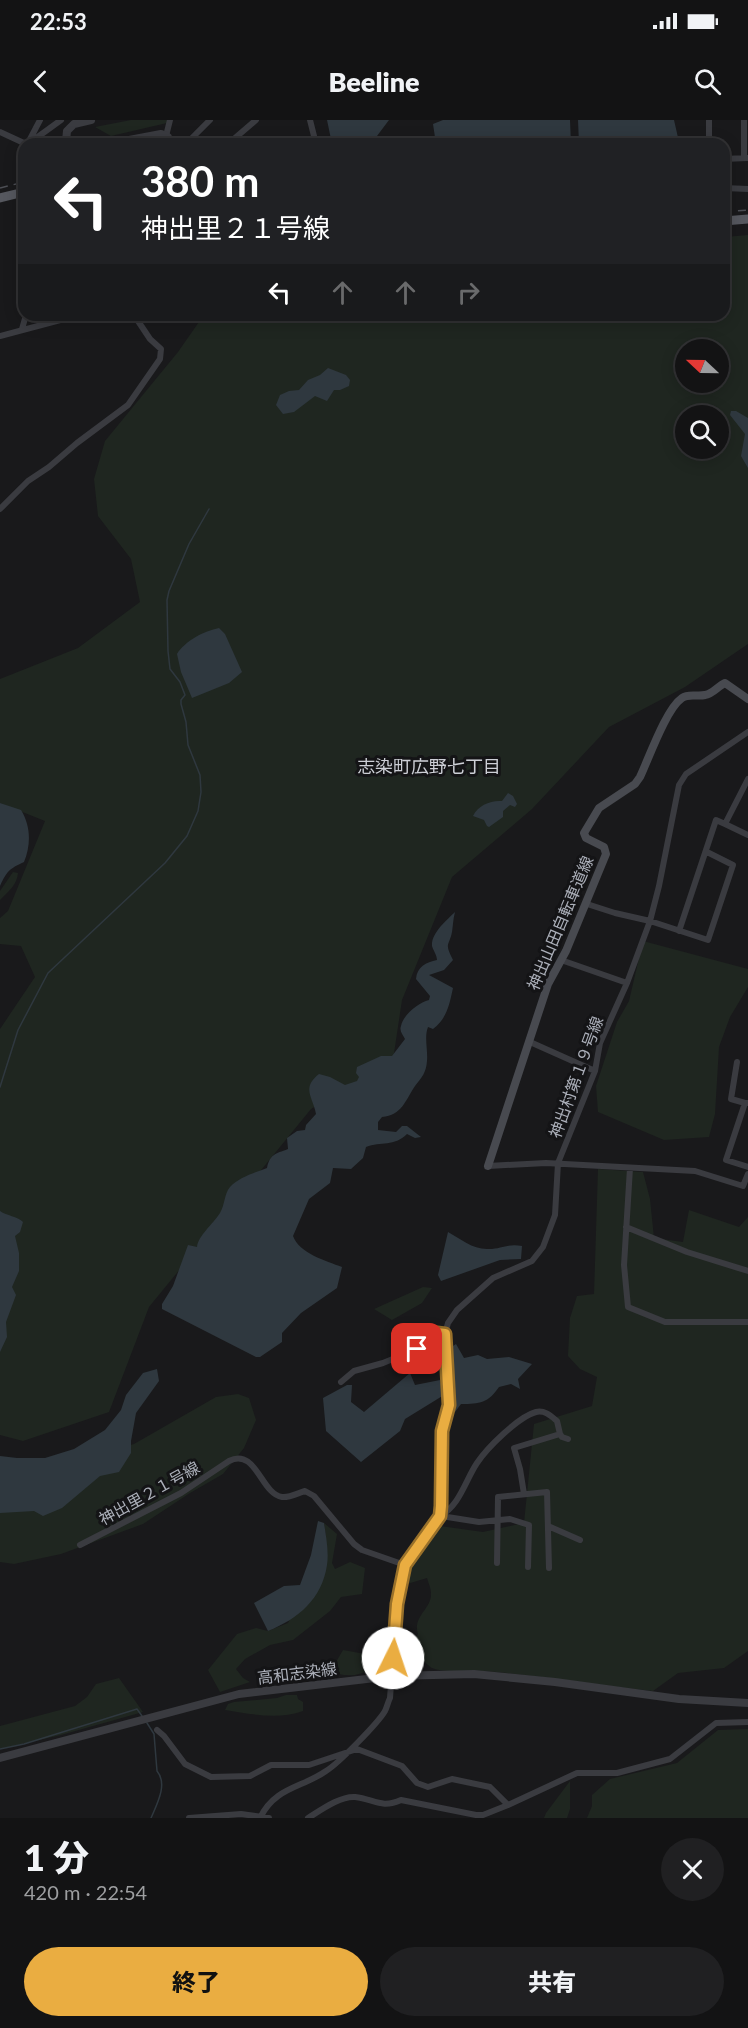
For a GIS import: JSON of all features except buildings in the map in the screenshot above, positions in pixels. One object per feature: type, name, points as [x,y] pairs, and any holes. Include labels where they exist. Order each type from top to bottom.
[{"type":"main road","points":[[0,198],[18,194]]},
{"type":"main road","points":[[730,220],[748,219]]},
{"type":"main road","name":"神出山田自転車道線","points":[[488,1166],[548,984],[587,904],[607,850],[586,838],[584,834],[599,808],[635,784],[664,723],[680,700],[689,695],[710,694],[725,684],[748,699]]},
{"type":"street","points":[[31,138],[40,120]]},
{"type":"street","points":[[36,138],[62,120]]},
{"type":"street","points":[[66,138],[67,131],[74,124],[91,120]]},
{"type":"street","points":[[167,138],[170,120]]},
{"type":"street","points":[[192,138],[210,120]]},
{"type":"street","points":[[235,138],[256,120]]},
{"type":"street","points":[[310,120],[313,138]]},
{"type":"street","points":[[709,120],[709,138]]},
{"type":"street","points":[[730,159],[746,158],[744,120]]},
{"type":"street","points":[[0,132],[18,140]]},
{"type":"street","points":[[135,138],[161,134],[165,138]]},
{"type":"street","points":[[730,188],[748,189]]},
{"type":"street","points":[[22,329],[24,321]]},
{"type":"street","points":[[0,336],[55,321]]},
{"type":"street","points":[[0,509],[28,481],[128,405],[162,355],[161,349],[150,339],[138,321]]},
{"type":"street","name":"神出村第１９号線","points":[[445,1334],[448,1323],[458,1310],[493,1278],[532,1261],[543,1247],[555,1215],[558,1163],[595,1071],[600,1043],[627,983],[650,921],[679,785],[686,774],[746,737]]},
{"type":"street","points":[[726,824],[748,779]]},
{"type":"street","points":[[679,931],[716,820],[748,836]]},
{"type":"street","points":[[587,904],[708,940],[733,865],[707,852]]},
{"type":"street","points":[[561,960],[627,983]]},
{"type":"street","points":[[530,1042],[595,1071]]},
{"type":"street","points":[[738,1062],[731,1098],[746,1103],[726,1160],[748,1167]]},
{"type":"street","points":[[488,1166],[558,1163],[695,1171],[743,1186],[748,1174]]},
{"type":"street","points":[[630,1168],[624,1265],[628,1307],[665,1322],[748,1322]]},
{"type":"street","points":[[626,1227],[687,1252],[748,1271]]},
{"type":"street","points":[[341,1382],[354,1371],[405,1355],[417,1349],[437,1333],[445,1334],[449,1405],[442,1431],[440,1516]]},
{"type":"street","points":[[189,1818],[241,1814],[263,1817],[264,1809],[283,1791],[326,1772],[347,1752],[385,1712],[390,1698],[397,1604],[405,1565],[440,1516],[446,1513],[463,1491],[483,1454],[521,1420],[536,1412],[543,1412],[557,1421],[560,1434],[568,1438]]},
{"type":"street","points":[[524,1494],[514,1448],[560,1434]]},
{"type":"street","name":"神出里２１号線","points":[[80,1545],[181,1493],[238,1457],[246,1460],[276,1495],[284,1498],[305,1491],[314,1496],[354,1544],[362,1550],[405,1565]]},
{"type":"street","points":[[497,1563],[498,1497],[548,1492],[549,1568]]},
{"type":"street","points":[[440,1516],[480,1522],[510,1519],[529,1525],[528,1567]]},
{"type":"street","points":[[548,1526],[580,1540]]},
{"type":"street","name":"高和志染線","points":[[0,1758],[239,1694],[392,1676],[474,1674],[555,1682],[679,1699],[748,1703]]},
{"type":"street","points":[[308,1818],[330,1805],[354,1797],[389,1805],[401,1800],[483,1815],[577,1773],[617,1773],[670,1759],[716,1723],[748,1722]]},
{"type":"street","points":[[157,1730],[185,1764],[212,1777],[250,1776],[271,1765],[309,1765],[357,1749],[402,1766],[417,1783],[429,1787],[452,1779],[490,1787],[508,1805]]},
{"type":"shaded area","points":[[131,120],[167,120],[167,123],[111,136],[95,127]]},
{"type":"shaded area","points":[[327,120],[389,120],[376,138],[331,138]]},
{"type":"shaded area","points":[[443,120],[570,120],[571,138],[435,138],[433,124]]},
{"type":"shaded area","points":[[578,120],[674,120],[678,138],[579,138]]},
{"type":"shaded area","points":[[748,235],[748,644],[685,687],[609,727],[532,809],[452,877],[402,1000],[393,1060],[311,1109],[149,1307],[109,1412],[23,1441],[0,1435],[0,1029],[35,977],[21,946],[0,944],[0,918],[8,911],[45,821],[0,803],[0,679],[78,648],[140,602],[131,559],[98,516],[94,479],[105,441],[178,352],[200,321],[730,321],[730,237]]},
{"type":"shaded area","points":[[328,368],[346,375],[350,380],[349,386],[334,390],[327,401],[315,396],[294,412],[283,414],[276,405],[280,395],[299,390],[308,380],[320,375]]},
{"type":"shaded area","points":[[731,411],[736,411],[748,418],[748,468],[741,456],[745,434],[730,415]]},
{"type":"shaded area","points":[[219,628],[225,634],[242,672],[229,683],[192,698],[181,672],[177,654],[195,637]]},
{"type":"shaded area","points":[[508,793],[513,796],[517,804],[515,807],[510,805],[503,811],[503,817],[489,827],[484,820],[473,816],[481,806],[489,802],[502,801]]},
{"type":"shaded area","points":[[0,803],[21,810],[27,822],[29,836],[24,862],[9,871],[0,886]]},
{"type":"shaded area","points":[[13,872],[18,873],[16,881],[0,900],[0,891]]},
{"type":"shaded area","points":[[455,912],[448,945],[453,960],[444,970],[429,975],[453,988],[444,1016],[433,1029],[428,1027],[425,1072],[399,1110],[382,1117],[378,1122],[378,1130],[396,1132],[402,1126],[407,1126],[421,1137],[415,1138],[407,1134],[397,1141],[366,1147],[363,1158],[351,1169],[333,1168],[330,1183],[309,1199],[293,1236],[307,1252],[342,1267],[337,1288],[301,1313],[282,1333],[282,1342],[260,1357],[162,1309],[162,1304],[173,1286],[188,1245],[197,1247],[203,1234],[220,1213],[230,1187],[243,1178],[267,1168],[274,1155],[288,1149],[287,1138],[297,1131],[305,1130],[306,1125],[316,1114],[309,1088],[314,1079],[319,1074],[345,1085],[357,1081],[359,1077],[356,1073],[357,1067],[381,1056],[392,1056],[405,1039],[400,1030],[402,1022],[416,1007],[429,1000],[430,996],[416,979],[418,971],[429,962],[437,960],[432,941],[440,927]]},
{"type":"shaded area","points":[[643,941],[748,969],[748,987],[730,1017],[719,1047],[715,1114],[709,1137],[664,1140],[598,1112],[596,1086],[617,1022],[629,1001]]},
{"type":"shaded area","points":[[598,1169],[643,1172],[650,1199],[654,1238],[683,1242],[689,1210],[739,1227],[748,1217],[748,1651],[724,1668],[678,1673],[653,1691],[504,1673],[437,1670],[427,1664],[412,1643],[418,1634],[418,1622],[429,1604],[431,1593],[427,1578],[407,1584],[406,1577],[415,1555],[434,1529],[440,1526],[483,1532],[524,1523],[534,1424],[592,1406],[597,1377],[580,1369],[568,1356],[570,1318],[577,1296],[594,1294]]},
{"type":"shaded area","points":[[0,1211],[23,1222],[20,1232],[15,1236],[19,1253],[19,1271],[12,1287],[16,1295],[6,1322],[7,1337],[0,1352]]},
{"type":"shaded area","points":[[448,1232],[467,1244],[483,1249],[522,1246],[521,1259],[500,1260],[441,1281],[438,1275]]},
{"type":"shaded area","points":[[423,1287],[432,1288],[422,1303],[392,1320],[374,1309]]},
{"type":"shaded area","points":[[456,1344],[464,1358],[478,1355],[487,1359],[509,1357],[532,1364],[518,1379],[520,1389],[511,1384],[499,1387],[487,1399],[478,1403],[461,1404],[455,1412],[450,1348]]},
{"type":"shaded area","points":[[157,1369],[159,1381],[136,1413],[131,1453],[119,1472],[100,1476],[62,1508],[43,1516],[34,1511],[0,1513],[0,1456],[45,1458],[74,1449],[105,1430],[121,1410],[126,1395],[143,1373]]},
{"type":"shaded area","points":[[410,1373],[415,1385],[440,1380],[444,1395],[405,1419],[400,1431],[361,1462],[326,1431],[323,1398],[347,1385],[352,1385],[351,1402],[364,1412]]},
{"type":"shaded area","points":[[238,1394],[249,1398],[256,1420],[244,1448],[223,1474],[143,1524],[61,1554],[14,1564],[0,1562],[0,1504],[109,1451],[134,1444],[216,1397]]},
{"type":"shaded area","points":[[318,1521],[324,1523],[328,1555],[320,1588],[299,1614],[268,1631],[254,1603],[284,1586],[300,1585],[311,1555]]},
{"type":"shaded area","points":[[324,1523],[337,1534],[332,1563],[335,1569],[350,1562],[365,1568],[362,1594],[341,1597],[330,1611],[293,1640],[270,1645],[245,1659],[236,1669],[243,1678],[250,1682],[220,1692],[208,1670],[237,1634],[256,1628],[268,1631],[288,1623],[326,1537]]},
{"type":"shaded area","points":[[343,1650],[365,1654],[366,1663],[371,1668],[356,1675],[339,1674],[336,1662]]},
{"type":"shaded area","points":[[119,1678],[143,1712],[0,1749],[0,1726],[75,1706],[87,1697],[96,1684]]},
{"type":"shaded area","points":[[297,1695],[298,1699],[303,1702],[303,1711],[274,1716],[225,1710],[228,1704],[234,1702]]},
{"type":"shaded area","points":[[748,1729],[748,1818],[587,1818],[592,1806],[592,1795],[610,1779],[677,1763],[718,1730]]},
{"type":"shaded area","points":[[570,1781],[570,1809],[567,1818],[544,1818],[546,1813]]},
{"type":"waterway","points":[[0,1087],[18,1030],[48,973],[165,863],[187,836],[198,811],[201,792],[200,775],[188,745],[186,722],[181,704],[185,695],[180,682],[170,669],[167,600],[189,544],[209,509]]},
{"type":"waterway","points":[[0,1749],[24,1744],[137,1709],[142,1716]]},
{"type":"waterway","points":[[147,1723],[154,1734],[157,1771],[162,1782],[151,1818]]},
{"type":"railway","points":[[0,188],[18,184]]},
{"type":"railway","points":[[730,212],[748,210]]},
{"type":"district","name":"志染町広野七丁目","points":[[429,767]]},
{"type":"route","points":[[393,1658],[397,1604],[405,1565],[440,1516],[442,1431],[449,1405],[445,1334],[437,1333],[417,1349]]}]
